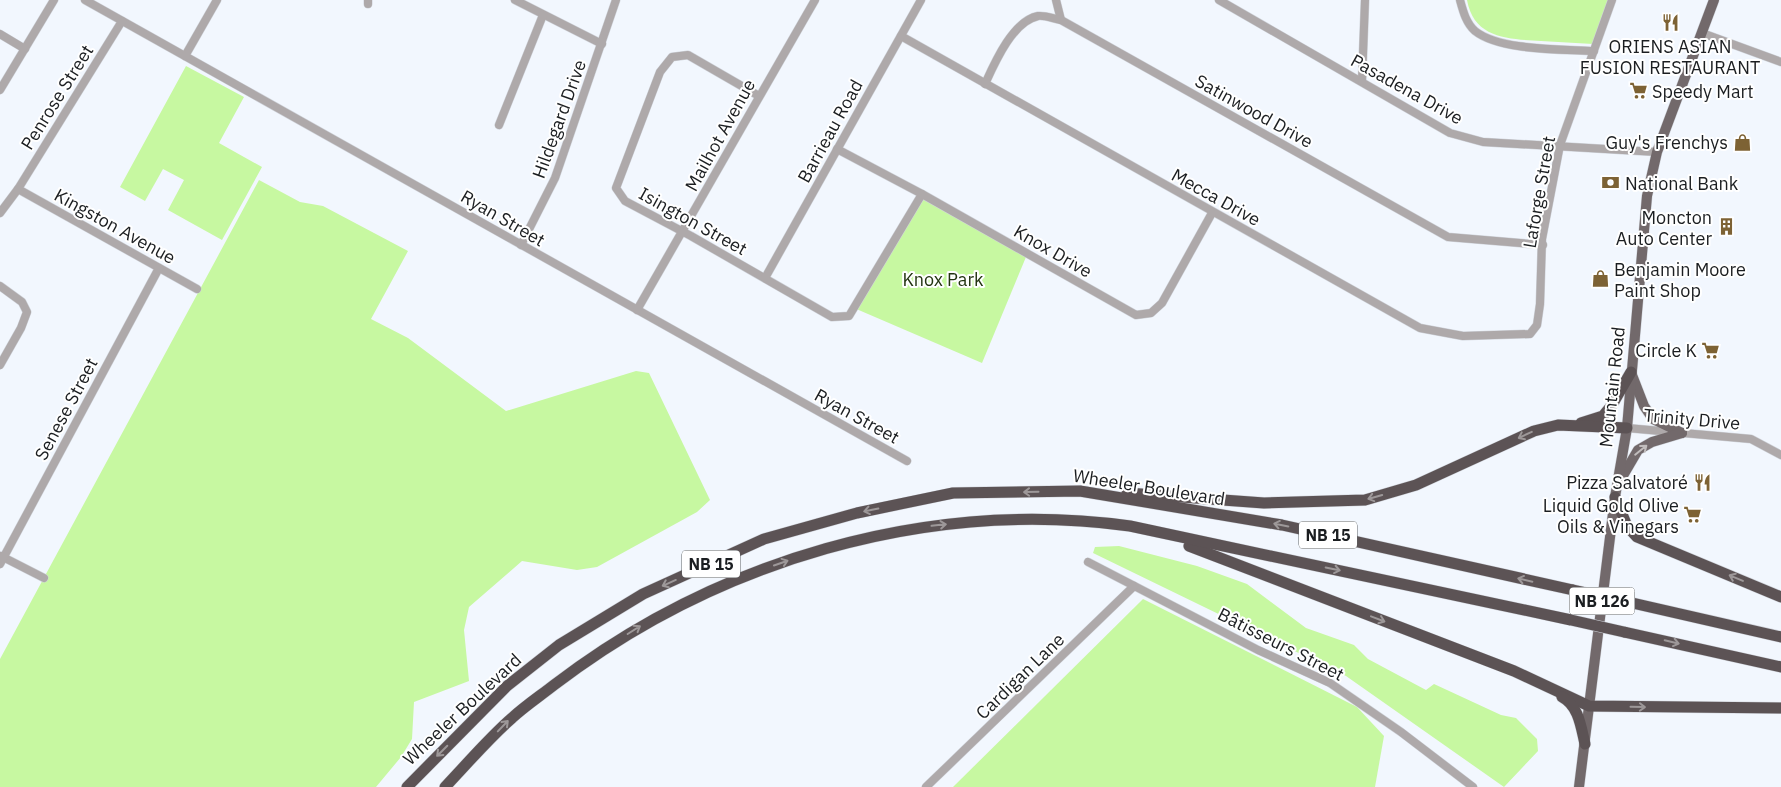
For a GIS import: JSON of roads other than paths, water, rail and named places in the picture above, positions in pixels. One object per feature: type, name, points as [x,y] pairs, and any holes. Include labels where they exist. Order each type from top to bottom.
[{"type":"highway","points":[[1572,426],[1603,416],[1612,405],[1631,372]]},
{"type":"highway","points":[[1080,491],[1106,491],[1264,504],[1364,500],[1416,485],[1534,431],[1558,426],[1627,428]]},
{"type":"highway","name":"Wheeler Boulevard","points":[[407,787],[507,686],[559,645],[644,594],[764,540],[857,513],[953,493],[1080,491],[1282,525],[1781,637]]},
{"type":"highway","points":[[1616,492],[1627,526],[1637,537],[1781,597]]},
{"type":"highway","name":"NB 15","points":[[446,787],[512,718],[594,655],[652,619],[713,589],[781,563],[849,542],[920,527],[993,520],[1096,521],[1130,526],[1781,667]]},
{"type":"highway","points":[[1096,521],[1203,550],[1514,671],[1589,706],[1781,708]]},
{"type":"highway","points":[[1493,663],[1567,700],[1579,717],[1586,744]]},
{"type":"main road","name":"Mountain Road","points":[[1579,787],[1586,744],[1589,706],[1616,492],[1627,428],[1647,196],[1657,152],[1714,0]]},
{"type":"main road","points":[[1631,372],[1644,406],[1653,419],[1682,433]]},
{"type":"main road","points":[[1616,492],[1638,450],[1652,442],[1682,433]]},
{"type":"street","points":[[0,90],[54,0]]},
{"type":"street","name":"Ryan Street","points":[[85,0],[907,461]]},
{"type":"street","points":[[185,56],[217,0]]},
{"type":"street","points":[[515,0],[602,44]]},
{"type":"street","name":"Hildegard Drive","points":[[521,245],[555,178],[616,0]]},
{"type":"street","name":"Mailhot Avenue","points":[[637,310],[815,0]]},
{"type":"street","name":"Barrieau Road","points":[[765,278],[921,0]]},
{"type":"street","points":[[1056,0],[1061,20]]},
{"type":"street","name":"Pasadena Drive","points":[[1219,0],[1450,133],[1483,142],[1657,152]]},
{"type":"street","points":[[1362,81],[1365,0]]},
{"type":"street","points":[[1460,0],[1466,19],[1474,30],[1494,42],[1594,51]]},
{"type":"street","name":"Laforge Street","points":[[1530,334],[1537,325],[1543,245],[1560,145],[1612,0]]},
{"type":"street","points":[[500,125],[543,15]]},
{"type":"street","name":"Satinwood Drive","points":[[985,84],[1002,49],[1025,21],[1040,15],[1061,20],[1448,237],[1543,245]]},
{"type":"street","name":"Penrose Street","points":[[0,213],[18,189],[122,21]]},
{"type":"street","points":[[1702,33],[1781,62]]},
{"type":"street","points":[[0,34],[25,49]]},
{"type":"street","name":"Mecca Drive","points":[[901,36],[1212,213],[1420,328],[1463,336],[1530,334]]},
{"type":"street","name":"Isington Street","points":[[759,96],[688,55],[672,57],[660,72],[616,188],[625,201],[832,317],[849,316],[922,194]]},
{"type":"street","name":"Knox Drive","points":[[837,149],[922,194],[1136,315],[1151,313],[1162,303],[1212,213]]},
{"type":"street","name":"Kingston Avenue","points":[[18,189],[197,289]]},
{"type":"street","name":"Senese Street","points":[[1,559],[159,268]]},
{"type":"street","points":[[0,286],[22,302],[27,312],[21,328],[0,365]]},
{"type":"street","name":"Trinity Drive","points":[[1627,428],[1751,439],[1781,455]]},
{"type":"street","points":[[1,559],[44,578]]},
{"type":"street","name":"Bâtisseurs Street","points":[[1088,562],[1258,650],[1330,683],[1401,732],[1473,787]]},
{"type":"street","name":"Cardigan Lane","points":[[926,787],[1134,586]]},
{"type":"place","name":"ORIENS ASIAN FUSION RESTAURANT","points":[[1670,23]]},
{"type":"place","name":"Speedy Mart","points":[[1638,91]]},
{"type":"place","name":"Guy's Frenchys","points":[[1742,142]]},
{"type":"place","name":"National Bank","points":[[1611,183]]},
{"type":"place","name":"Moncton Auto Center","points":[[1726,227]]},
{"type":"place","name":"Benjamin Moore Paint Shop","points":[[1600,279]]},
{"type":"place","name":"Circle K","points":[[1711,350]]},
{"type":"place","name":"Pizza Salvatoré","points":[[1702,482]]},
{"type":"place","name":"Liquid Gold Olive Oils & Vinegars","points":[[1693,515]]},
{"type":"park label","name":"Knox Park","points":[[943,279]]}]
